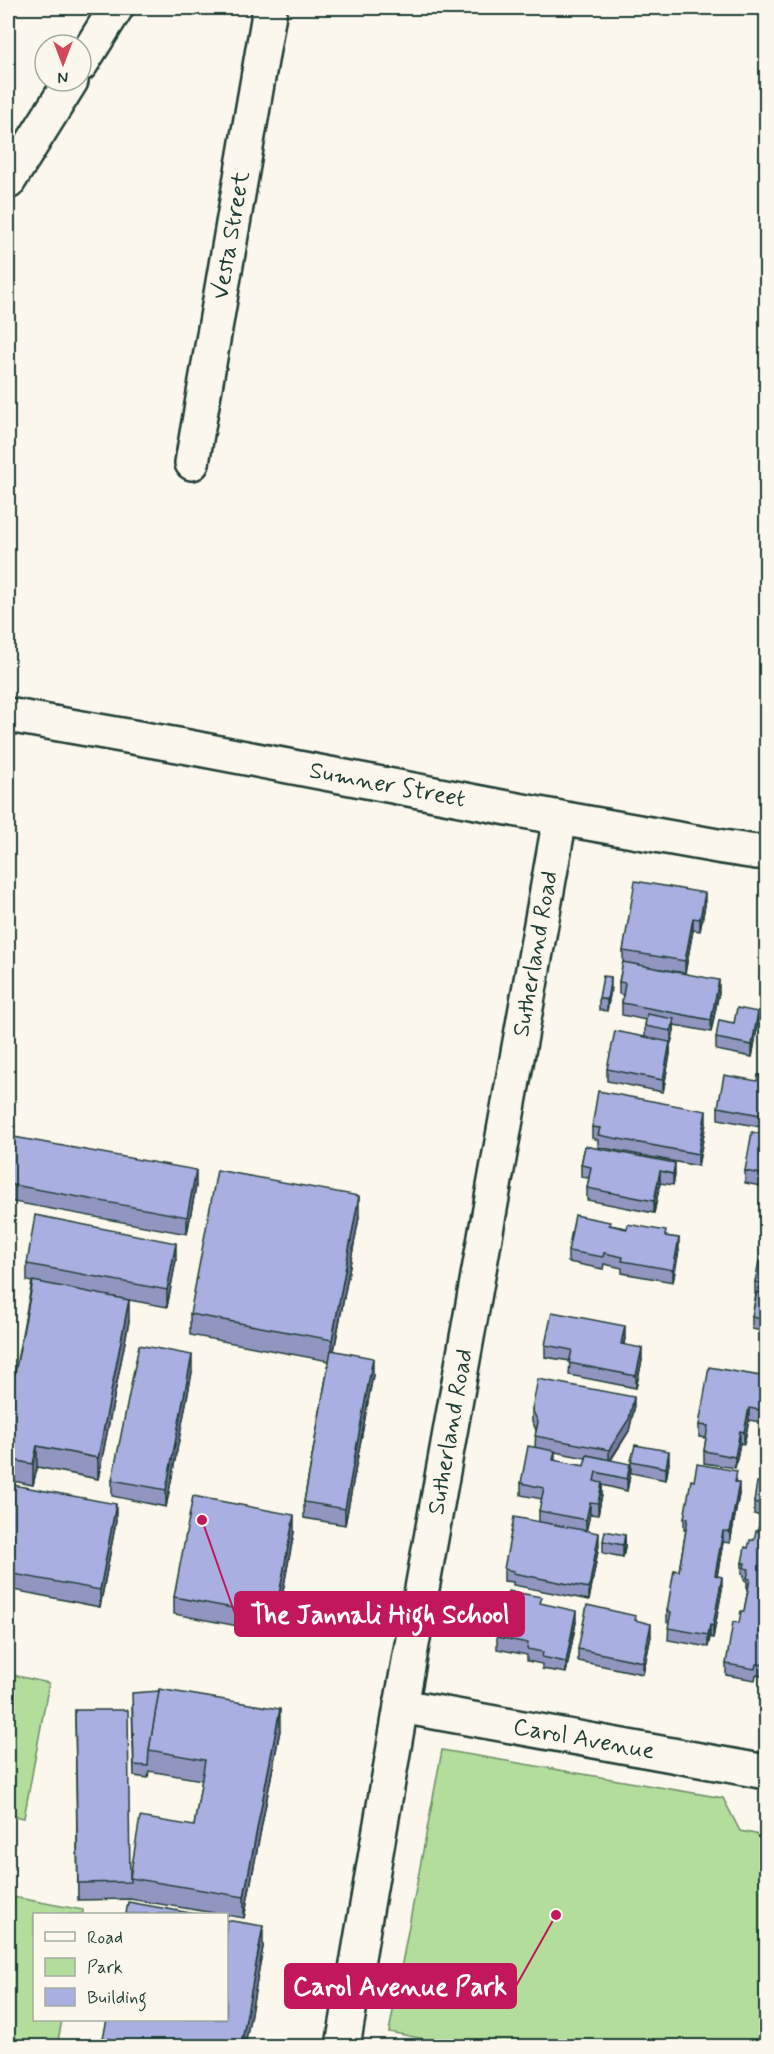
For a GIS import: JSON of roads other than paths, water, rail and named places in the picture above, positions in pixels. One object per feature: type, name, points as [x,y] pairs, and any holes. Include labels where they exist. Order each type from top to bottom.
[{"type":"street","points":[[93,45],[116,8]]},
{"type":"street","name":"Vesta Street","points":[[192,463],[270,8]]},
{"type":"street","points":[[8,182],[64,93]]},
{"type":"street","name":"Sumner Street","points":[[8,714],[560,818],[723,847],[756,852],[766,851]]},
{"type":"street","name":"Sutherland Road","points":[[343,2046],[401,1706],[560,818]]},
{"type":"street","name":"Carol Avenue","points":[[401,1706],[766,1772]]},
{"type":"place","name":"The Jannali High School","points":[[202,1520]]},
{"type":"place","name":"Carol Avenue Park","points":[[556,1915]]}]
